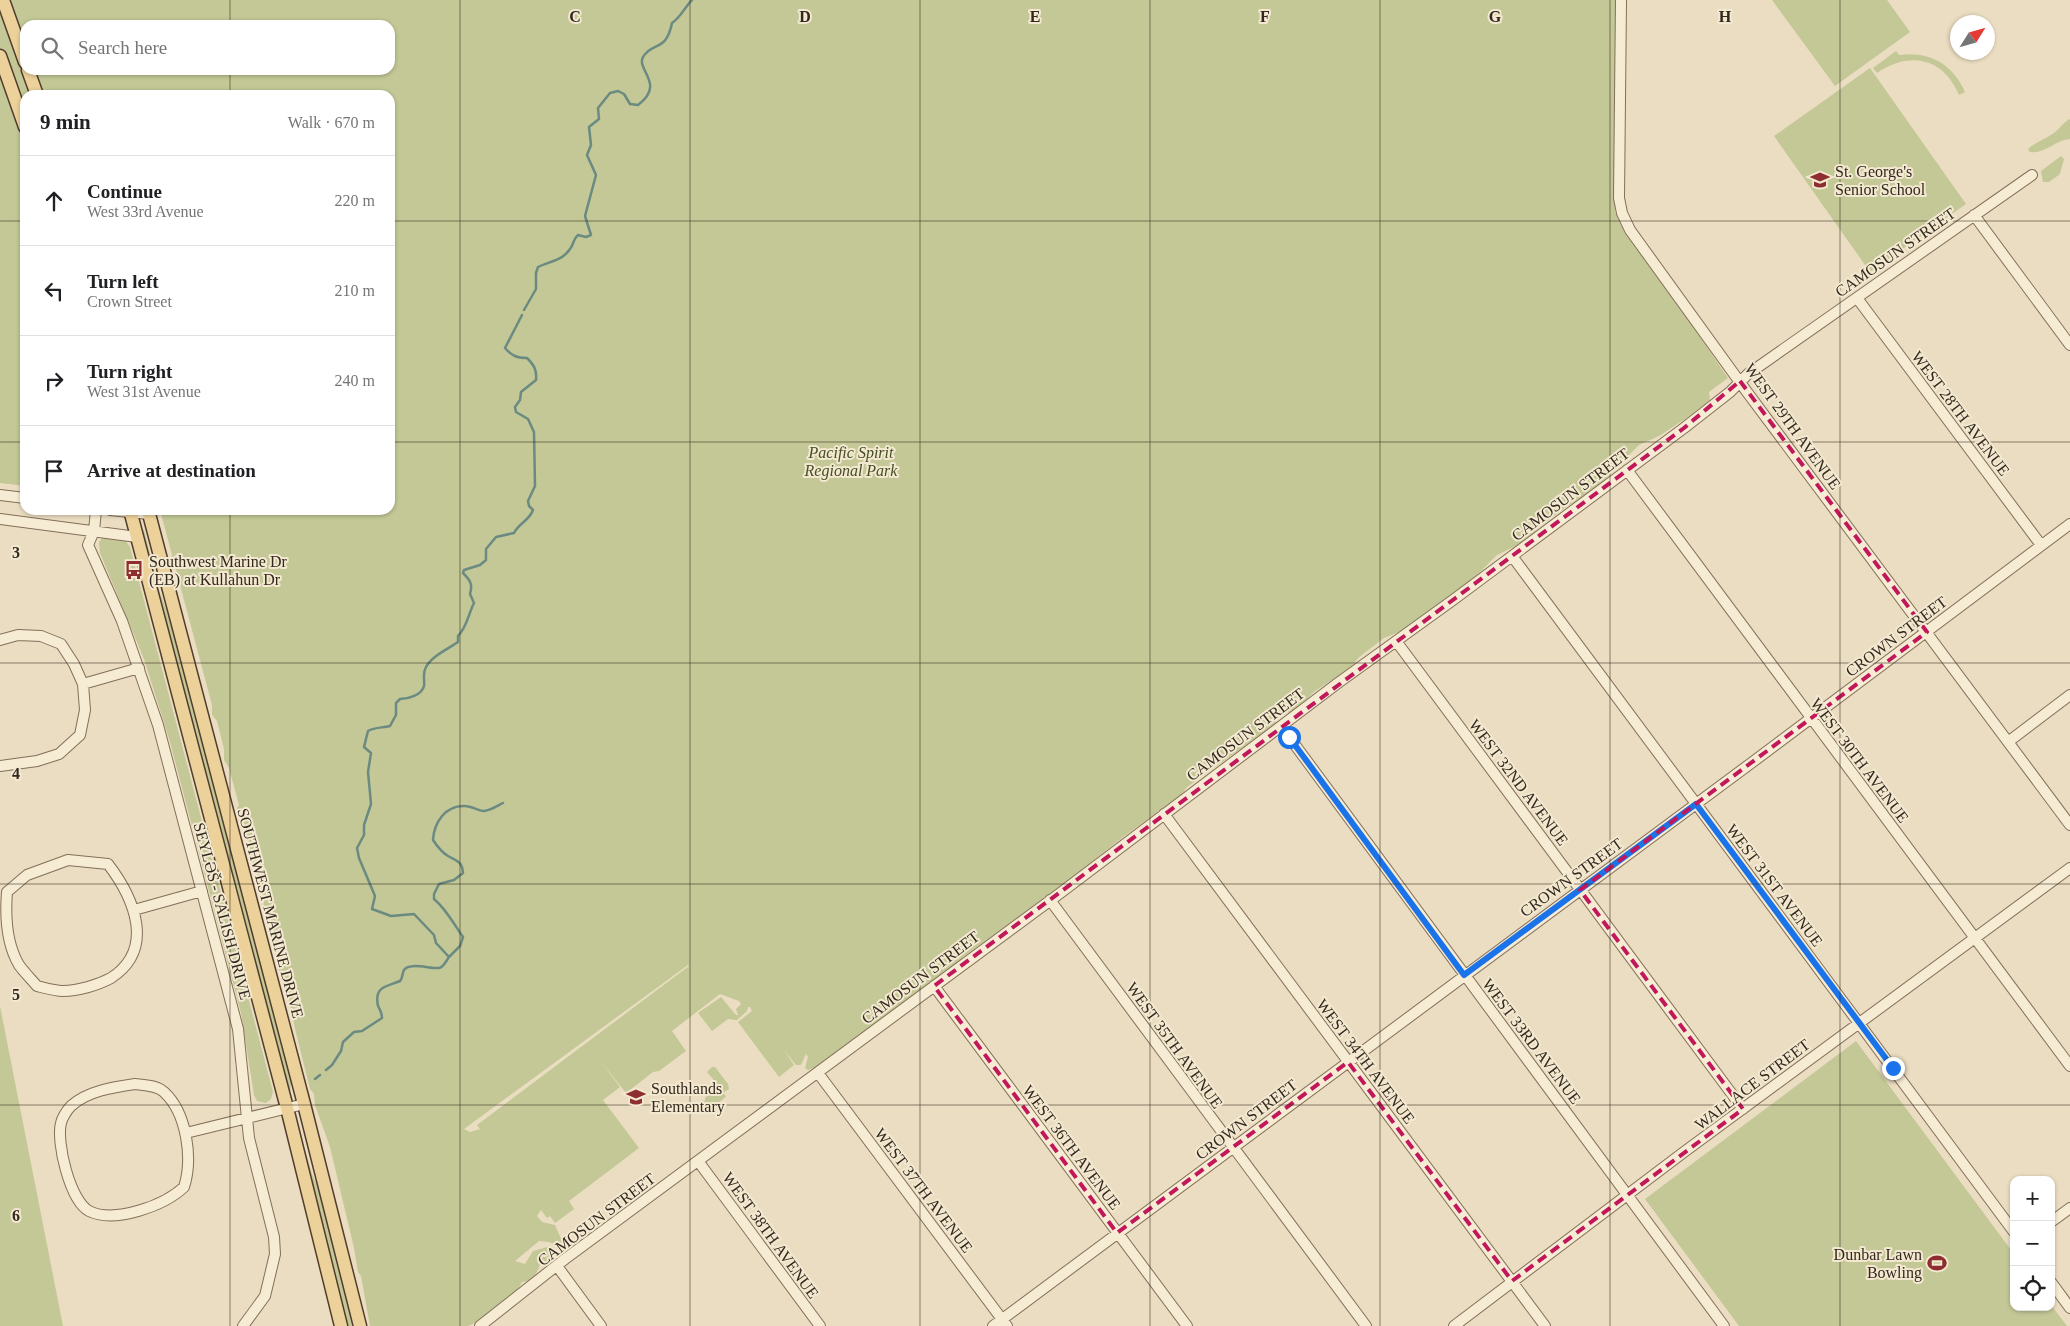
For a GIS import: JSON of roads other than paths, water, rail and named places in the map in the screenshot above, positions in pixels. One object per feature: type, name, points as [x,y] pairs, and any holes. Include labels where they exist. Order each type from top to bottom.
[{"type":"main road","points":[[3,0],[20,48]]},
{"type":"main road","points":[[0,56],[20,113]]},
{"type":"main road","points":[[30,75],[35,90]]},
{"type":"main road","name":"SOUTHWEST MARINE DRIVE","points":[[131,515],[287,1108],[341,1326]]},
{"type":"main road","name":"SOUTHWEST MARINE DRIVE","points":[[149,515],[304,1104],[360,1326]]},
{"type":"street","name":"WEST 29TH AVENUE","points":[[1621,0],[1619,198],[1622,213],[1637,240],[1740,381],[2070,825]]},
{"type":"street","name":"CAMOSUN STREET","points":[[480,1326],[557,1266],[1692,422],[1740,381],[2032,175]]},
{"type":"street","points":[[1974,215],[2070,344]]},
{"type":"street","name":"WEST 28TH AVENUE","points":[[1857,298],[2041,545]]},
{"type":"street","name":"WEST 30TH AVENUE","points":[[1628,470],[2070,1066]]},
{"type":"street","points":[[0,495],[20,497]]},
{"type":"street","name":"SEYLƏŠ - SALISH DRIVE","points":[[96,515],[94,531],[88,545],[122,620],[158,725],[238,1029],[249,1138],[274,1237],[275,1254],[264,1296],[243,1326]]},
{"type":"street","points":[[0,519],[137,537]]},
{"type":"street","name":"CROWN STREET","points":[[993,1326],[1004,1323],[1117,1234],[1811,719],[2070,524]]},
{"type":"street","name":"WEST 31ST AVENUE","points":[[1512,556],[2010,1227]]},
{"type":"street","points":[[0,640],[18,635],[41,636],[61,644],[74,664],[83,684],[85,710],[80,735],[59,754],[37,761],[0,766]]},
{"type":"street","name":"WEST 32ND AVENUE","points":[[1396,641],[1744,1109]]},
{"type":"street","points":[[83,684],[139,668]]},
{"type":"street","points":[[2008,742],[2070,695]]},
{"type":"street","name":"WEST 33RD AVENUE","points":[[1281,726],[1724,1326]]},
{"type":"street","name":"WEST 34TH AVENUE","points":[[1164,814],[1545,1326]]},
{"type":"street","points":[[68,860],[108,864],[124,887],[134,910],[137,936],[133,954],[120,972],[101,984],[64,991],[37,986],[20,965],[9,939],[5,914],[8,892],[27,875],[68,860]]},
{"type":"street","name":"WALLACE STREET","points":[[1454,1326],[1859,1023],[2070,868]]},
{"type":"street","points":[[134,910],[202,891]]},
{"type":"street","name":"WEST 35TH AVENUE","points":[[1050,900],[1232,1148],[1366,1326]]},
{"type":"street","name":"WEST 36TH AVENUE","points":[[934,986],[1186,1326]]},
{"type":"street","name":"WEST 37TH AVENUE","points":[[818,1072],[1004,1323]]},
{"type":"street","points":[[135,1084],[149,1085],[163,1091],[172,1101],[186,1133],[190,1166],[184,1187],[163,1202],[144,1210],[124,1215],[97,1213],[88,1210],[80,1202],[68,1179],[62,1156],[61,1122],[70,1107],[89,1095],[113,1087],[135,1084]]},
{"type":"street","points":[[186,1133],[304,1104]]},
{"type":"street","name":"WEST 38TH AVENUE","points":[[698,1162],[820,1326]]},
{"type":"street","points":[[2052,1221],[2070,1208]]},
{"type":"street","points":[[557,1266],[601,1326]]},
{"type":"street","points":[[2055,1287],[2070,1308]]},
{"type":"waterway","points":[[524,310],[536,289],[538,267],[556,260],[567,253],[578,235],[586,237],[591,235],[585,216],[596,175],[587,155],[591,145],[589,127],[599,119],[598,108],[610,93],[618,91],[624,94],[630,104],[638,105],[646,97],[650,90],[650,84],[643,67],[643,57],[650,49],[663,43],[672,23],[692,0]]},
{"type":"waterway","points":[[326,1070],[332,1065],[341,1051],[343,1042],[354,1032],[362,1031],[382,1018],[377,999],[382,988],[400,981],[403,971],[410,966],[439,968],[444,965],[449,957],[436,943],[434,935],[414,914],[391,916],[372,909],[375,896],[359,858],[357,848],[364,835],[364,825],[371,804],[368,772],[371,753],[364,747],[368,731],[390,726],[396,715],[396,703],[400,699],[414,696],[421,692],[424,686],[426,667],[436,656],[458,642],[458,636],[474,603],[470,594],[470,582],[463,573],[464,570],[480,565],[486,560],[486,549],[496,537],[514,533],[533,510],[529,506],[528,501],[535,486],[534,432],[528,419],[516,412],[515,407],[520,400],[521,392],[536,380],[536,373],[533,365],[527,358],[515,356],[505,348],[522,315]]},
{"type":"waterway","points":[[449,957],[460,946],[463,937],[446,912],[434,899],[434,894],[439,884],[454,880],[463,873],[460,864],[443,853],[433,840],[436,827],[442,816],[452,808],[465,806],[484,811],[503,803]]},
{"type":"waterway","points":[[315,1079],[320,1075]]},
{"type":"place","name":"St. George's Senior School","points":[[1820,180]]},
{"type":"place","name":"Southwest Marine Dr (EB) at Kullahun Dr","points":[[134,570]]},
{"type":"place","name":"Southlands Elementary","points":[[636,1097]]},
{"type":"place","name":"Dunbar Lawn Bowling","points":[[1937,1263]]},
{"type":"park label","name":"Pacific Spirit Regional Park","points":[[851,461]]}]
